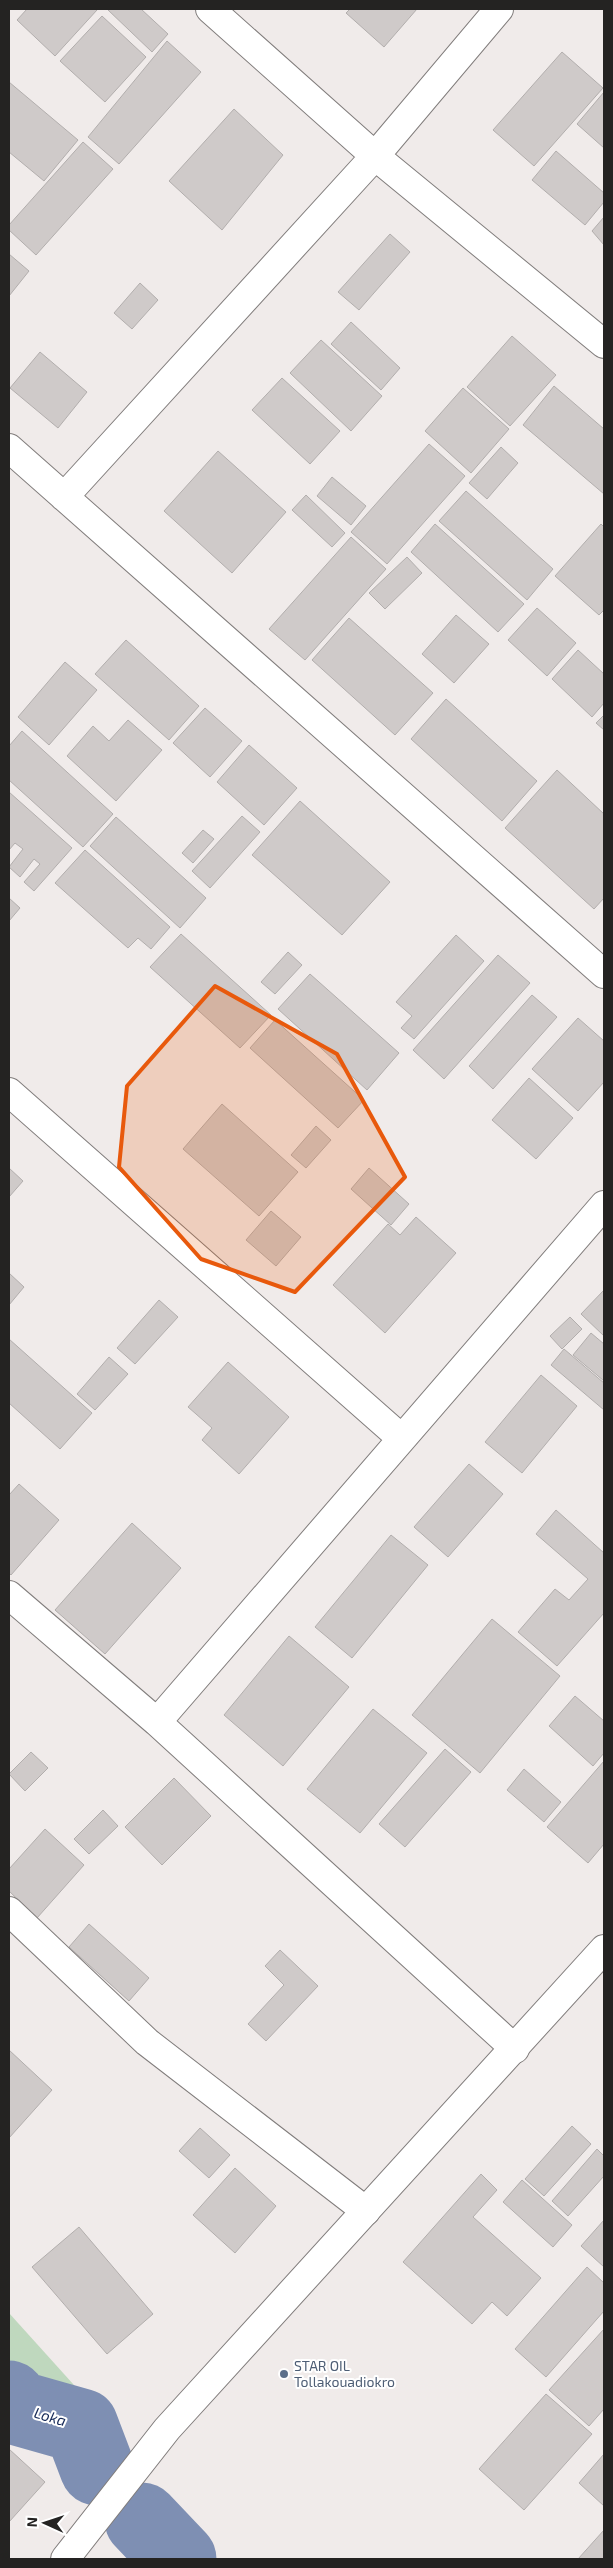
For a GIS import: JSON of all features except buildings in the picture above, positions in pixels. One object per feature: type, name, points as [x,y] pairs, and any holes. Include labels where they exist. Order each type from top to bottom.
[{"type":"street","points":[[210,9],[376,156],[604,344]]},
{"type":"street","points":[[64,497],[376,156],[499,9]]},
{"type":"street","points":[[9,448],[604,974]]},
{"type":"street","points":[[9,1092],[401,1438]]},
{"type":"street","points":[[157,1722],[604,1205]]},
{"type":"street","points":[[9,1595],[157,1722],[514,2049]]},
{"type":"street","points":[[9,1911],[148,2042],[366,2211]]},
{"type":"street","points":[[65,2559],[167,2430],[604,1949]]},
{"type":"highlighted area","points":[[215,986],[337,1054],[405,1177],[295,1292],[201,1259],[119,1167],[127,1086]]},
{"type":"green space","points":[[9,2313],[101,2415],[55,2458],[9,2415]]},
{"type":"waterway","name":"Loka","points":[[9,2398],[14,2407],[81,2426],[97,2468]]},
{"type":"waterway","name":"Loka","points":[[142,2520],[179,2559]]},
{"type":"place","name":"STAR OIL Tollakouadiokro","points":[[284,2374]]}]
